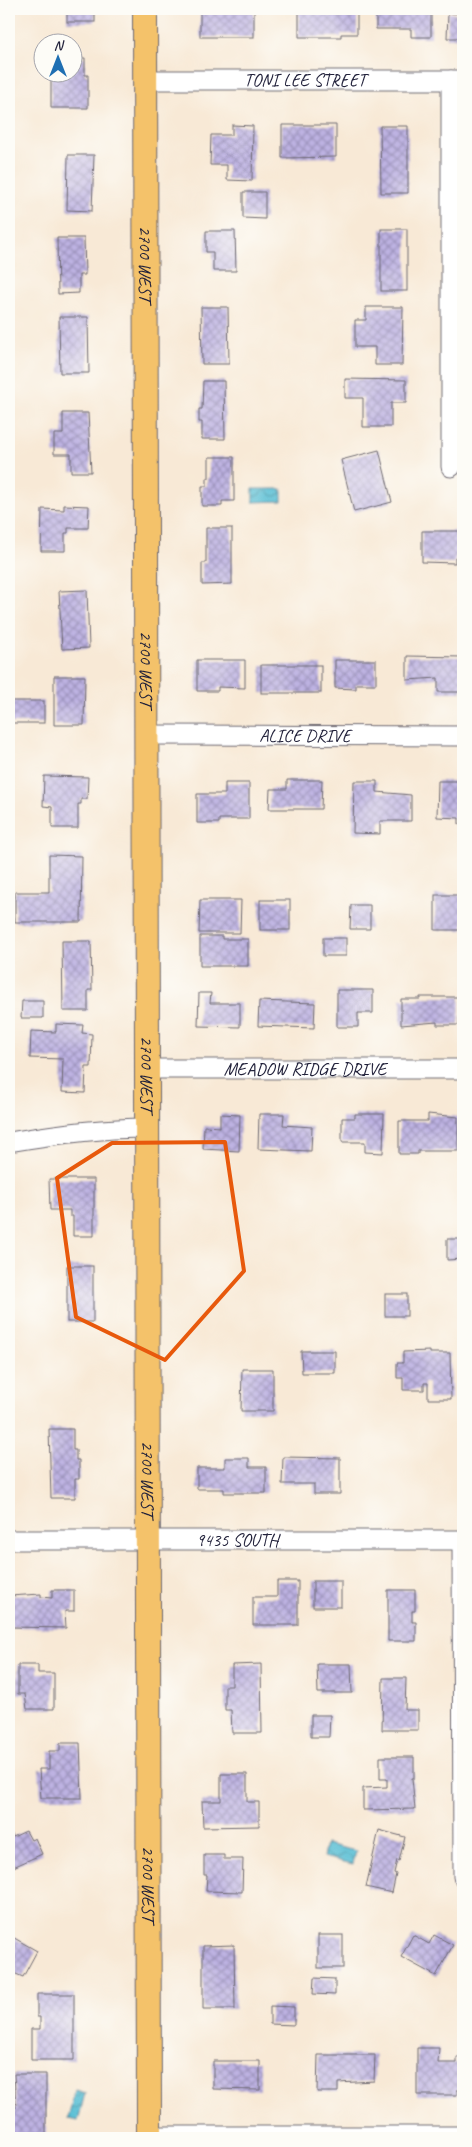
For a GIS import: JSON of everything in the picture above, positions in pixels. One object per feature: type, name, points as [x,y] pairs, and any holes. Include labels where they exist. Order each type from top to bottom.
[{"type":"main road","name":"2700 WEST","points":[[146,9],[149,2137]]},
{"type":"street","name":"TONI LEE STREET","points":[[146,80],[457,80]]},
{"type":"street","points":[[451,467],[457,80]]},
{"type":"street","name":"ALICE DRIVE","points":[[146,735],[463,736]]},
{"type":"street","name":"MEADOW RIDGE DRIVE","points":[[147,1069],[463,1069]]},
{"type":"street","points":[[9,1142],[107,1128],[148,1128]]},
{"type":"street","name":"9435 SOUTH","points":[[9,1540],[463,1540]]},
{"type":"street","points":[[463,1540],[463,1877]]},
{"type":"street","points":[[149,2137],[463,2136]]},
{"type":"highlighted area","points":[[225,1142],[244,1271],[165,1360],[76,1317],[57,1178],[112,1143]]},
{"type":"water","points":[[253,489],[282,489],[282,501],[253,502]]},
{"type":"water","points":[[326,1844],[356,1851],[353,1864],[323,1857]]},
{"type":"water","points":[[75,2090],[85,2093],[78,2121],[68,2119]]},
{"type":"building","points":[[67,9],[95,9],[95,22],[67,22]]},
{"type":"building","points":[[200,9],[254,9],[254,37],[200,37]]},
{"type":"building","points":[[299,9],[357,9],[357,34],[341,34],[341,37],[299,37]]},
{"type":"building","points":[[376,9],[431,9],[431,37],[411,37],[411,29],[376,29]]},
{"type":"building","points":[[448,13],[463,14],[463,38],[447,38]]},
{"type":"building","points":[[82,58],[85,58],[85,75],[88,75],[88,108],[51,108],[51,82],[82,82]]},
{"type":"building","points":[[232,125],[253,126],[252,181],[227,180],[227,165],[210,165],[211,135],[232,135]]},
{"type":"building","points":[[282,125],[336,125],[336,157],[282,158]]},
{"type":"building","points":[[380,126],[408,126],[408,193],[381,193]]},
{"type":"building","points":[[68,155],[94,155],[92,211],[67,210]]},
{"type":"building","points":[[243,192],[265,192],[265,219],[243,218]]},
{"type":"building","points":[[381,229],[407,229],[407,291],[381,291]]},
{"type":"building","points":[[206,231],[235,231],[236,271],[213,271],[213,252],[206,252]]},
{"type":"building","points":[[57,238],[84,238],[85,275],[79,275],[79,293],[58,294]]},
{"type":"building","points":[[201,307],[228,307],[229,364],[202,364]]},
{"type":"building","points":[[366,307],[403,307],[402,365],[375,365],[375,347],[355,347],[355,320],[366,320]]},
{"type":"building","points":[[59,317],[88,317],[89,373],[60,373]]},
{"type":"building","points":[[345,379],[406,380],[406,403],[391,403],[391,427],[363,427],[363,398],[345,398]]},
{"type":"building","points":[[203,381],[224,381],[225,439],[202,439],[202,422],[199,422],[199,409],[202,409]]},
{"type":"building","points":[[63,413],[88,413],[91,472],[71,472],[71,454],[54,454],[54,434],[63,434]]},
{"type":"building","points":[[379,450],[392,502],[354,512],[341,460]]},
{"type":"building","points":[[209,457],[234,457],[234,501],[222,501],[222,506],[202,506],[202,486],[207,486],[207,478],[209,478]]},
{"type":"building","points":[[64,505],[89,506],[88,528],[68,528],[68,533],[65,533],[65,551],[41,551],[42,509],[64,510]]},
{"type":"building","points":[[206,528],[232,528],[232,584],[202,585],[202,563],[206,563]]},
{"type":"building","points":[[422,531],[463,531],[463,557],[455,557],[455,563],[422,562]]},
{"type":"building","points":[[87,590],[89,648],[62,649],[59,591]]},
{"type":"building","points":[[407,656],[462,657],[462,692],[438,692],[438,678],[407,680]]},
{"type":"building","points":[[197,660],[245,660],[245,688],[218,687],[218,691],[197,691]]},
{"type":"building","points":[[335,660],[376,660],[376,684],[356,684],[356,689],[335,688]]},
{"type":"building","points":[[261,665],[321,665],[321,693],[261,693]]},
{"type":"building","points":[[54,676],[85,676],[84,725],[54,725]]},
{"type":"building","points":[[9,701],[44,701],[44,723],[9,723]]},
{"type":"building","points":[[44,776],[88,777],[87,799],[81,799],[81,804],[78,804],[78,828],[52,828],[52,807],[43,806]]},
{"type":"building","points":[[287,780],[322,780],[321,809],[269,809],[270,789],[287,789]]},
{"type":"building","points":[[354,781],[377,781],[377,792],[411,795],[411,821],[380,821],[380,834],[353,833]]},
{"type":"building","points":[[438,781],[463,781],[463,824],[459,824],[459,818],[437,817]]},
{"type":"building","points":[[225,783],[249,783],[249,819],[219,819],[219,823],[197,823],[197,794],[225,794]]},
{"type":"building","points":[[49,855],[82,856],[81,922],[15,922],[15,892],[49,892]]},
{"type":"building","points":[[435,895],[463,895],[463,930],[435,930]]},
{"type":"building","points":[[200,900],[241,900],[240,933],[199,933]]},
{"type":"building","points":[[260,900],[290,900],[290,930],[260,930]]},
{"type":"building","points":[[351,905],[370,905],[370,929],[350,929]]},
{"type":"building","points":[[200,936],[222,936],[222,939],[248,939],[248,966],[200,966]]},
{"type":"building","points":[[323,938],[346,938],[346,956],[323,956]]},
{"type":"building","points":[[62,941],[91,941],[92,990],[88,990],[88,1011],[63,1011]]},
{"type":"building","points":[[337,990],[373,990],[373,1013],[358,1013],[358,1027],[337,1027]]},
{"type":"building","points":[[199,993],[211,993],[210,1003],[240,1003],[240,1027],[198,1026]]},
{"type":"building","points":[[420,997],[460,997],[459,1025],[437,1025],[437,1022],[401,1025],[401,999],[420,999]]},
{"type":"building","points":[[22,1001],[43,1001],[43,1018],[21,1018]]},
{"type":"building","points":[[259,1001],[315,1003],[314,1028],[258,1026]]},
{"type":"building","points":[[56,1024],[83,1025],[82,1033],[92,1034],[91,1067],[86,1067],[85,1093],[62,1092],[63,1059],[30,1058],[31,1031],[56,1032]]},
{"type":"building","points":[[220,1114],[240,1115],[239,1151],[203,1149],[204,1126],[220,1127]]},
{"type":"building","points":[[259,1114],[284,1114],[283,1125],[312,1127],[311,1151],[258,1149]]},
{"type":"building","points":[[355,1114],[384,1114],[383,1153],[365,1152],[365,1142],[342,1142],[342,1118],[355,1118]]},
{"type":"building","points":[[428,1114],[458,1117],[458,1151],[418,1151],[418,1154],[399,1154],[399,1121],[428,1121]]},
{"type":"building","points":[[49,1179],[94,1179],[94,1236],[73,1236],[73,1216],[70,1216],[70,1210],[50,1210]]},
{"type":"building","points":[[447,1239],[463,1239],[463,1259],[447,1260]]},
{"type":"building","points":[[67,1266],[93,1266],[93,1322],[67,1322]]},
{"type":"building","points":[[385,1294],[407,1294],[407,1316],[385,1316]]},
{"type":"building","points":[[301,1351],[335,1351],[335,1373],[302,1373]]},
{"type":"building","points":[[430,1351],[430,1353],[450,1353],[451,1399],[428,1399],[428,1383],[424,1383],[424,1390],[403,1390],[403,1378],[397,1378],[397,1363],[403,1363],[403,1352]]},
{"type":"building","points":[[242,1369],[273,1369],[273,1411],[241,1411]]},
{"type":"building","points":[[49,1429],[73,1429],[73,1450],[76,1450],[76,1460],[79,1460],[79,1479],[75,1479],[75,1498],[51,1498]]},
{"type":"building","points":[[283,1457],[340,1458],[340,1494],[314,1494],[314,1484],[282,1484]]},
{"type":"building","points":[[225,1458],[249,1458],[249,1467],[266,1467],[266,1493],[224,1493],[224,1489],[197,1489],[197,1468],[225,1468]]},
{"type":"building","points":[[277,1581],[298,1581],[298,1625],[253,1625],[253,1597],[277,1597]]},
{"type":"building","points":[[313,1581],[341,1581],[341,1607],[313,1607]]},
{"type":"building","points":[[52,1590],[74,1590],[74,1611],[65,1611],[66,1628],[11,1627],[10,1596],[41,1594],[41,1597],[52,1598]]},
{"type":"building","points":[[388,1590],[415,1590],[415,1611],[412,1611],[412,1622],[416,1622],[416,1641],[388,1641]]},
{"type":"building","points":[[261,1664],[262,1733],[232,1733],[231,1710],[225,1710],[225,1686],[232,1686],[232,1665]]},
{"type":"building","points":[[317,1664],[351,1664],[352,1693],[318,1693]]},
{"type":"building","points":[[18,1665],[38,1665],[38,1673],[54,1673],[54,1709],[27,1709],[25,1694],[18,1694]]},
{"type":"building","points":[[383,1678],[406,1678],[405,1710],[418,1710],[418,1730],[382,1730]]},
{"type":"building","points":[[311,1715],[330,1715],[329,1737],[311,1737]]},
{"type":"building","points":[[60,1743],[80,1743],[82,1798],[41,1798],[39,1769],[49,1769],[49,1751],[60,1751]]},
{"type":"building","points":[[380,1757],[414,1757],[414,1778],[412,1778],[415,1809],[363,1810],[363,1788],[387,1787],[387,1779],[380,1779]]},
{"type":"building","points":[[221,1774],[247,1774],[247,1802],[259,1802],[259,1826],[203,1827],[202,1801],[221,1801]]},
{"type":"building","points":[[9,1828],[13,1837],[26,1831],[31,1840],[35,1838],[42,1854],[9,1869]]},
{"type":"building","points":[[379,1830],[405,1837],[399,1861],[397,1860],[392,1893],[366,1887]]},
{"type":"building","points":[[204,1855],[224,1855],[224,1859],[243,1859],[242,1892],[206,1891],[207,1875],[204,1875]]},
{"type":"building","points":[[9,1935],[37,1951],[23,1977],[9,1971]]},
{"type":"building","points":[[318,1935],[343,1935],[343,1968],[318,1968]]},
{"type":"building","points":[[413,1935],[429,1944],[434,1935],[453,1945],[436,1976],[401,1957]]},
{"type":"building","points":[[234,1945],[235,2009],[203,2009],[203,1946]]},
{"type":"building","points":[[314,1978],[335,1979],[335,1995],[313,1994]]},
{"type":"building","points":[[37,1994],[74,1994],[74,2060],[31,2060],[31,2029],[40,2029],[40,2017],[37,2017]]},
{"type":"building","points":[[270,2006],[294,2007],[294,2025],[270,2024]]},
{"type":"building","points":[[417,2048],[439,2048],[438,2063],[457,2063],[457,2057],[463,2057],[463,2090],[457,2090],[457,2095],[417,2095]]},
{"type":"building","points":[[318,2055],[375,2055],[374,2081],[338,2083],[338,2092],[317,2092]]},
{"type":"building","points":[[213,2061],[260,2061],[260,2090],[213,2089]]},
{"type":"building","points":[[14,2074],[46,2074],[46,2138],[10,2138],[10,2108],[16,2108]]}]
